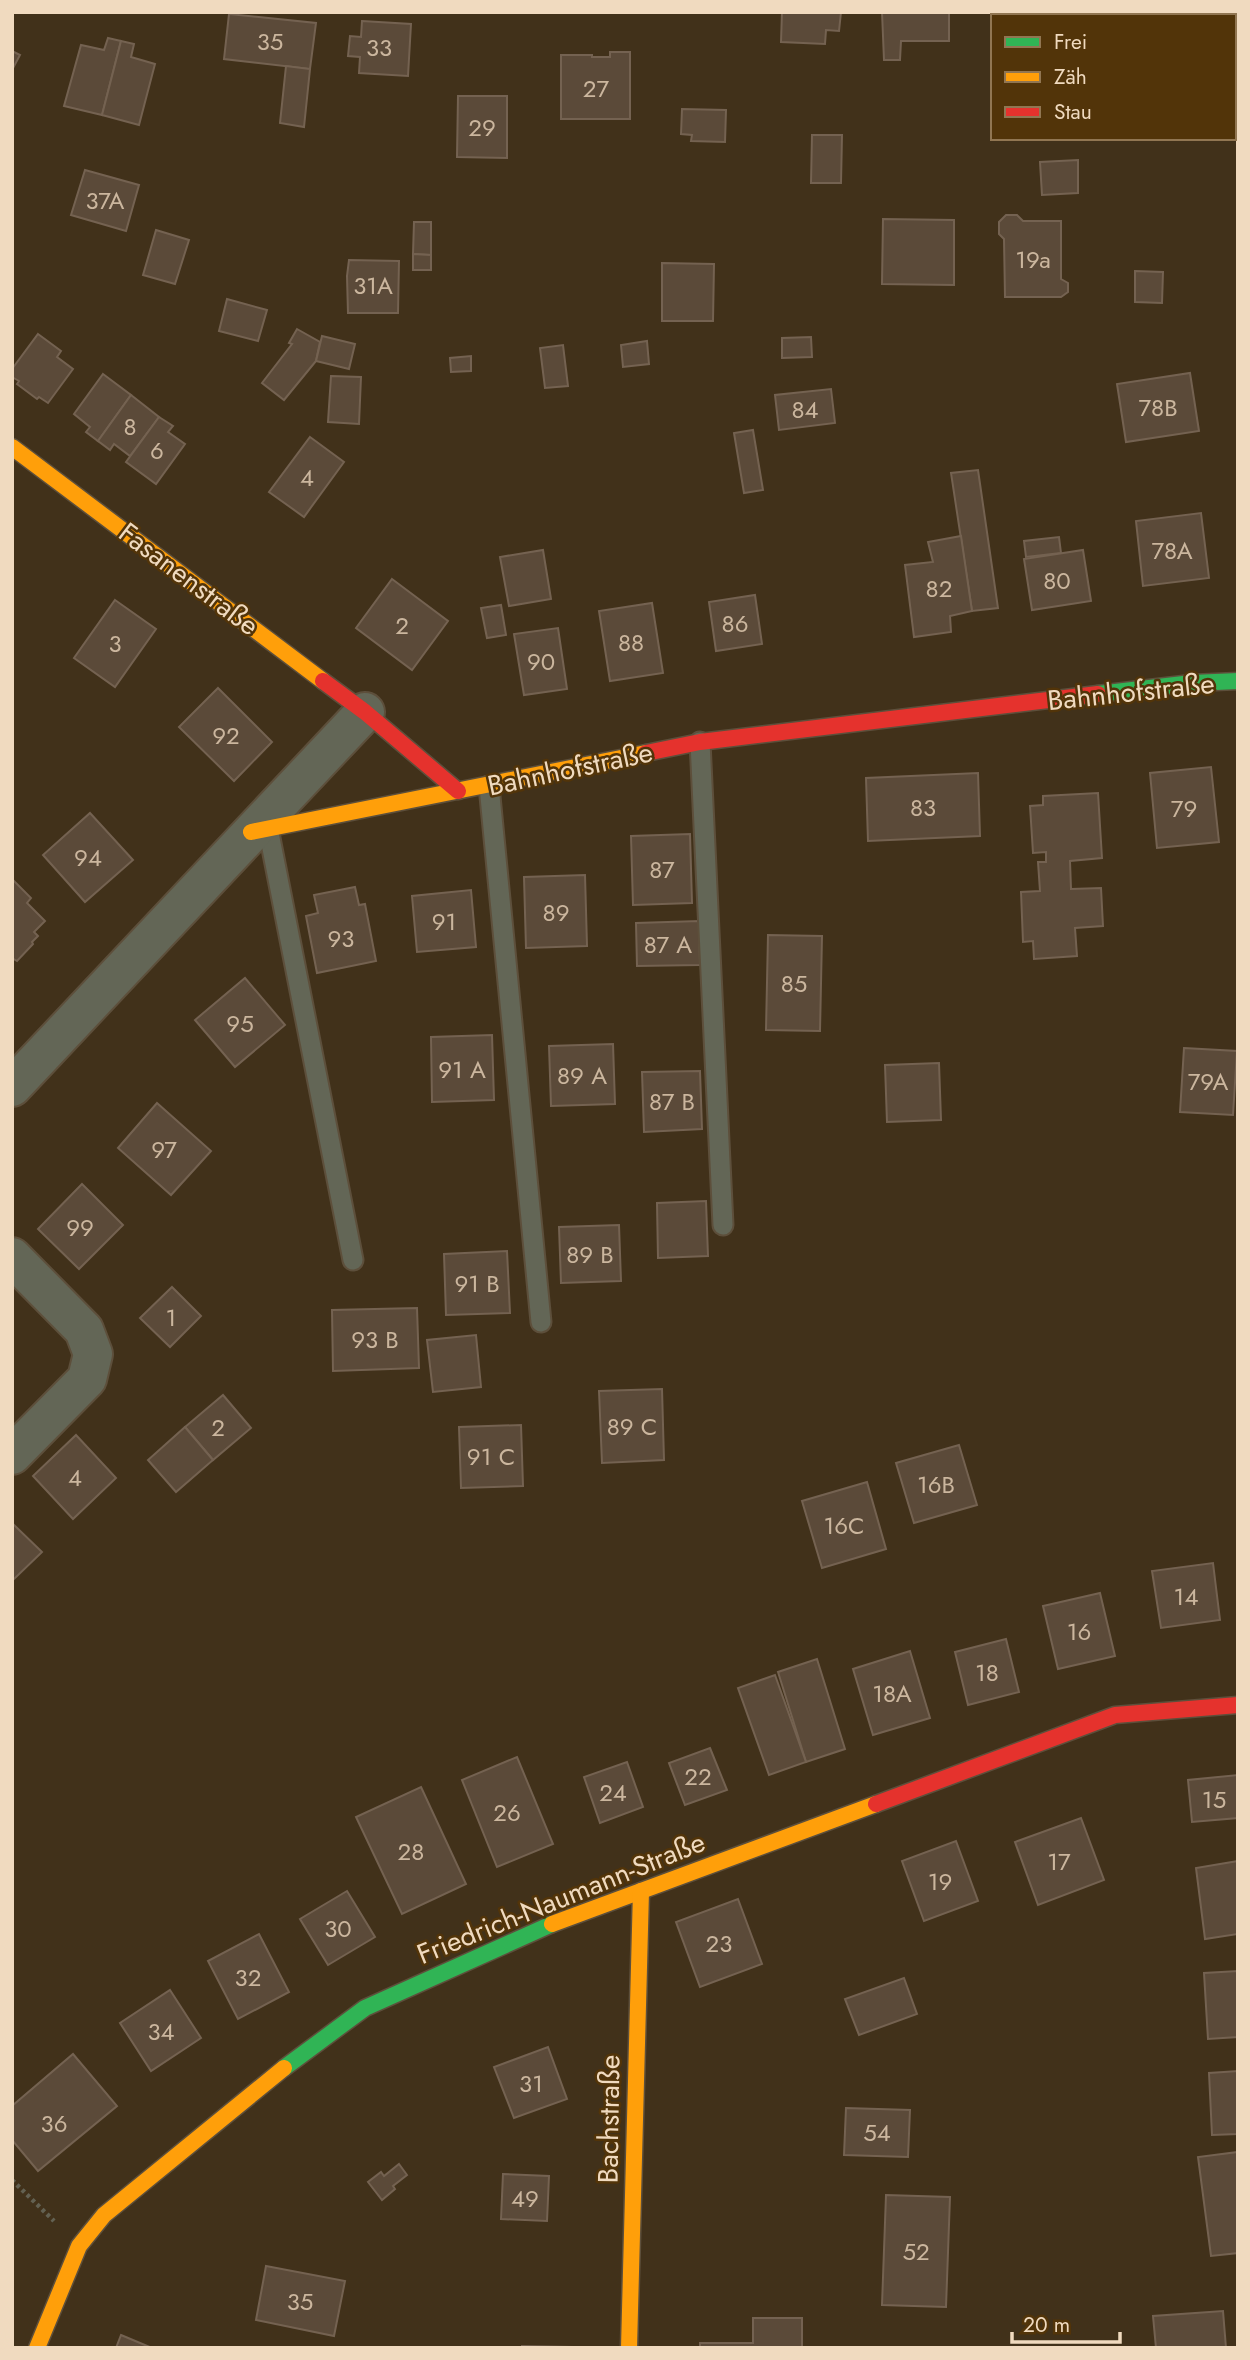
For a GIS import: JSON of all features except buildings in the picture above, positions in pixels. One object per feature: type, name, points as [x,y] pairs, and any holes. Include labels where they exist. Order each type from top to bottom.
[{"type":"street","name":"Fasanenstraße","points":[[12,447],[365,712],[458,792]]},
{"type":"street","name":"Bahnhofstraße","points":[[260,830],[700,742],[1179,684],[1238,681]]},
{"type":"street","points":[[12,1087],[260,830],[365,712]]},
{"type":"street","points":[[12,1257],[84,1329],[93,1354],[87,1379],[12,1455]]},
{"type":"street","name":"Friedrich-Naumann-Straße","points":[[37,2348],[79,2246],[104,2215],[308,2048],[365,2008],[533,1931],[1115,1716],[1238,1705]]},
{"type":"street","name":"Bachstraße","points":[[629,2348],[641,1891]]},
{"type":"lane","points":[[700,742],[723,1225]]},
{"type":"lane","points":[[489,786],[541,1322]]},
{"type":"lane","points":[[260,830],[353,1260]]},
{"type":"path","points":[[12,2180],[79,2246]]},
{"type":"traffic: fast","points":[[1098,694],[1192,683],[1238,681]]},
{"type":"traffic: fast","points":[[284,2068],[365,2008],[552,1924]]},
{"type":"traffic: slow","points":[[12,447],[323,681]]},
{"type":"traffic: slow","points":[[251,832],[646,753]]},
{"type":"traffic: slow","points":[[552,1924],[876,1804]]},
{"type":"traffic: slow","points":[[629,2348],[641,1891]]},
{"type":"traffic: slow","points":[[37,2348],[79,2246],[104,2215],[284,2068]]},
{"type":"traffic: jam","points":[[323,681],[365,712],[458,791]]},
{"type":"traffic: jam","points":[[646,753],[700,742],[1098,694]]},
{"type":"traffic: jam","points":[[876,1804],[1115,1715],[1238,1705]]}]
